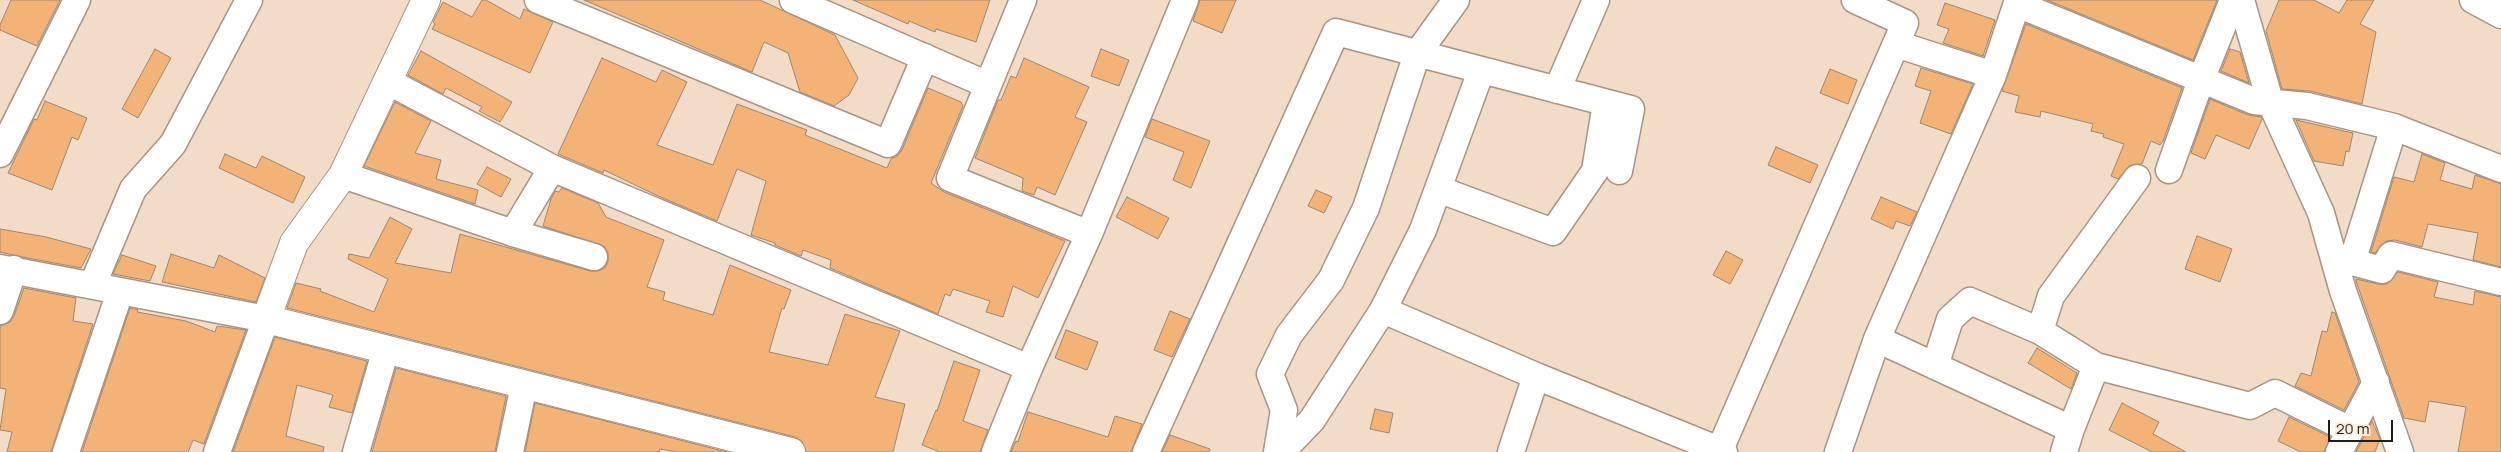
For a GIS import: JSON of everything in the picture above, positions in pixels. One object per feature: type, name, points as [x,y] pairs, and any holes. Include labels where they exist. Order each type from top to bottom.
[{"type":"street","points":[[0,154],[77,0]]},
{"type":"street","points":[[93,284],[132,189],[173,144],[249,0]]},
{"type":"street","points":[[218,452],[294,243],[343,175],[426,0]]},
{"type":"street","points":[[538,0],[888,144],[925,57]]},
{"type":"street","points":[[793,0],[988,85]]},
{"type":"street","points":[[1023,0],[950,178],[1089,234]]},
{"type":"street","points":[[996,452],[1029,368],[1089,234],[1186,0]]},
{"type":"street","points":[[1279,452],[1284,410],[1270,374],[1289,335],[1331,280],[1366,208],[1417,54],[1456,0]]},
{"type":"street","points":[[1557,90],[1596,0]]},
{"type":"street","points":[[1383,310],[1536,376],[1721,451],[1906,23],[1855,0]]},
{"type":"street","points":[[2169,170],[2201,80],[2234,0]]},
{"type":"street","points":[[2241,0],[2270,102],[2321,213],[2343,291],[2400,452]]},
{"type":"street","points":[[2473,0],[2501,15]]},
{"type":"street","points":[[1838,452],[1877,339],[1993,75],[2017,2],[2254,101],[2325,110],[2394,127],[2501,170]]},
{"type":"street","points":[[1146,452],[1336,32],[1631,109],[1618,171]]},
{"type":"street","points":[[1896,44],[1993,75]]},
{"type":"street","points":[[1279,452],[1312,420],[1383,310],[1423,230],[1481,71]]},
{"type":"street","points":[[387,81],[552,168],[1029,368]]},
{"type":"street","points":[[1438,189],[1553,232],[1595,171],[1606,103]]},
{"type":"street","points":[[2343,291],[2394,127]]},
{"type":"street","points":[[513,233],[552,168]]},
{"type":"street","points":[[343,175],[513,233],[594,257]]},
{"type":"street","points":[[2040,331],[2051,296],[2137,178]]},
{"type":"street","points":[[2352,262],[2382,270],[2392,255],[2501,282]]},
{"type":"street","points":[[0,311],[7,269],[93,284],[120,292],[266,319],[791,452]]},
{"type":"street","points":[[66,452],[120,292]]},
{"type":"street","points":[[1936,366],[1950,319],[1970,301],[2040,331],[2096,366],[2250,406],[2275,393],[2344,441],[2376,382]]},
{"type":"street","points":[[1877,339],[1936,366],[2067,440],[2096,366]]},
{"type":"street","points":[[356,452],[386,349]]},
{"type":"street","points":[[1511,452],[1536,376]]},
{"type":"street","points":[[510,452],[524,385]]},
{"type":"building","points":[[11,0],[60,0],[37,46],[0,30],[0,25]]},
{"type":"building","points":[[482,0],[486,0],[520,19],[524,9],[553,22],[530,73],[432,29],[435,24],[433,22],[443,2],[472,17]]},
{"type":"building","points":[[584,0],[760,0],[835,35],[858,78],[849,95],[834,106],[800,92],[788,53],[764,42],[752,72]]},
{"type":"building","points":[[853,0],[990,0],[976,42],[936,29],[935,32],[909,21],[908,24]]},
{"type":"building","points":[[1200,0],[1236,0],[1222,33],[1193,21]]},
{"type":"building","points":[[2047,0],[2217,0],[2193,60]]},
{"type":"building","points":[[2279,0],[2314,0],[2339,13],[2347,0],[2374,0],[2360,24],[2376,32],[2362,104],[2310,91],[2282,89],[2266,31]]},
{"type":"building","points":[[1945,3],[1995,20],[1983,56],[1943,43],[1949,29],[1937,25]]},
{"type":"building","points":[[2026,24],[2182,88],[2163,141],[2160,145],[2151,141],[2142,164],[2130,165],[2118,179],[2111,176],[2124,144],[2103,137],[2104,134],[2091,131],[2093,124],[2041,111],[2040,117],[2015,112],[2019,96],[2002,91]]},
{"type":"building","points":[[155,49],[171,58],[138,118],[122,109]]},
{"type":"building","points":[[1101,49],[1129,60],[1119,86],[1091,76]]},
{"type":"building","points":[[2230,49],[2240,52],[2249,83],[2221,71]]},
{"type":"building","points":[[421,51],[512,102],[500,122],[479,111],[482,107],[446,88],[443,94],[408,75]]},
{"type":"building","points":[[602,58],[656,82],[662,70],[687,82],[657,145],[713,165],[737,104],[807,130],[805,135],[887,168],[891,159],[902,150],[928,88],[961,102],[963,106],[931,183],[944,192],[1065,241],[1038,298],[1013,286],[1003,317],[986,312],[990,301],[953,289],[950,296],[945,294],[938,314],[830,268],[831,260],[803,250],[801,256],[775,245],[775,243],[751,235],[766,181],[737,169],[717,221],[604,170],[603,173],[558,154]]},
{"type":"building","points":[[1024,58],[1089,87],[1075,117],[1087,122],[1055,195],[1037,187],[1034,195],[1022,191],[1023,178],[975,158],[998,100],[1001,100],[1011,76],[1016,78]]},
{"type":"building","points":[[1921,68],[1973,84],[1951,134],[1920,123],[1931,91],[1915,86]]},
{"type":"building","points":[[1830,69],[1857,80],[1848,104],[1820,93]]},
{"type":"building","points":[[2210,99],[2248,115],[2261,117],[2262,119],[2249,149],[2216,135],[2205,159],[2191,153]]},
{"type":"building","points":[[45,101],[87,118],[78,140],[72,137],[52,190],[8,173],[34,119],[37,120]]},
{"type":"building","points":[[395,102],[431,121],[415,153],[441,160],[436,179],[478,190],[475,204],[364,166]]},
{"type":"building","points":[[1152,119],[1210,141],[1191,188],[1173,180],[1184,152],[1145,137]]},
{"type":"building","points":[[2296,120],[2353,133],[2349,152],[2346,151],[2343,166],[2314,161]]},
{"type":"building","points":[[1776,147],[1818,165],[1810,183],[1768,165]]},
{"type":"building","points":[[225,154],[256,168],[262,156],[305,177],[293,203],[219,168]]},
{"type":"building","points":[[2422,154],[2445,163],[2440,180],[2472,189],[2475,175],[2501,184],[2501,267],[2473,260],[2478,233],[2428,224],[2422,247],[2395,240],[2386,241],[2375,253],[2371,252],[2394,177],[2414,182]]},
{"type":"building","points":[[487,167],[511,179],[501,197],[477,184]]},
{"type":"building","points":[[562,188],[598,203],[606,217],[664,240],[647,287],[665,292],[663,300],[713,315],[730,265],[791,290],[784,309],[782,308],[769,352],[828,365],[845,314],[900,331],[875,397],[905,404],[893,452],[806,452],[802,441],[795,437],[287,308],[296,283],[321,289],[320,291],[374,312],[388,279],[348,259],[349,254],[369,258],[390,217],[412,229],[395,263],[451,273],[460,234],[590,271],[598,271],[605,268],[608,261],[608,253],[604,246],[543,226],[555,191],[559,192]]},
{"type":"building","points":[[1316,190],[1332,197],[1324,213],[1308,206]]},
{"type":"building","points":[[1127,197],[1169,218],[1158,239],[1116,217]]},
{"type":"building","points":[[1881,197],[1917,212],[1910,226],[1896,221],[1893,229],[1871,219]]},
{"type":"building","points":[[0,229],[46,237],[91,249],[81,268],[22,257],[0,252]]},
{"type":"building","points":[[2197,236],[2232,249],[2220,282],[2185,269]]},
{"type":"building","points":[[1726,251],[1743,260],[1730,284],[1713,275]]},
{"type":"building","points":[[171,254],[214,268],[219,255],[265,278],[256,302],[162,282]]},
{"type":"building","points":[[122,255],[156,266],[150,281],[113,274]]},
{"type":"building","points":[[2398,272],[2438,282],[2434,297],[2473,305],[2475,291],[2501,297],[2501,452],[2458,452],[2466,407],[2429,401],[2425,422],[2404,418],[2356,281],[2356,279],[2387,284]]},
{"type":"building","points":[[24,288],[76,298],[73,321],[93,324],[51,452],[7,452],[12,432],[0,430],[6,389],[0,388],[0,326],[10,322],[14,316]]},
{"type":"building","points":[[130,308],[138,310],[137,312],[186,321],[215,332],[217,326],[246,330],[204,444],[193,440],[188,452],[82,452]]},
{"type":"building","points":[[1170,311],[1190,319],[1172,357],[1154,350]]},
{"type":"building","points":[[2332,312],[2335,313],[2359,382],[2344,410],[2295,386],[2301,373],[2311,376],[2322,331],[2327,332]]},
{"type":"building","points":[[1066,330],[1098,342],[1087,370],[1055,358]]},
{"type":"building","points":[[275,337],[367,361],[352,413],[329,407],[333,395],[297,385],[286,436],[324,447],[323,452],[233,452]]},
{"type":"building","points":[[2037,348],[2077,373],[2071,389],[2028,363]]},
{"type":"building","points":[[954,361],[980,370],[963,421],[988,430],[980,452],[940,452],[922,445],[937,411]]},
{"type":"building","points":[[396,368],[506,396],[495,452],[372,452]]},
{"type":"building","points":[[535,403],[727,452],[677,452],[660,449],[659,452],[525,452]]},
{"type":"building","points":[[2122,403],[2159,422],[2153,434],[2186,452],[2152,452],[2109,430]]},
{"type":"building","points":[[1375,409],[1393,413],[1389,433],[1370,429]]},
{"type":"building","points":[[1028,412],[1108,437],[1115,416],[1142,424],[1131,452],[1011,452],[1016,441],[1018,442]]},
{"type":"building","points":[[2289,417],[2330,437],[2324,452],[2301,452],[2278,441]]},
{"type":"building","points":[[2372,421],[2380,439],[2375,452],[2356,452]]},
{"type":"building","points":[[1170,435],[1210,449],[1209,452],[1162,452]]}]
